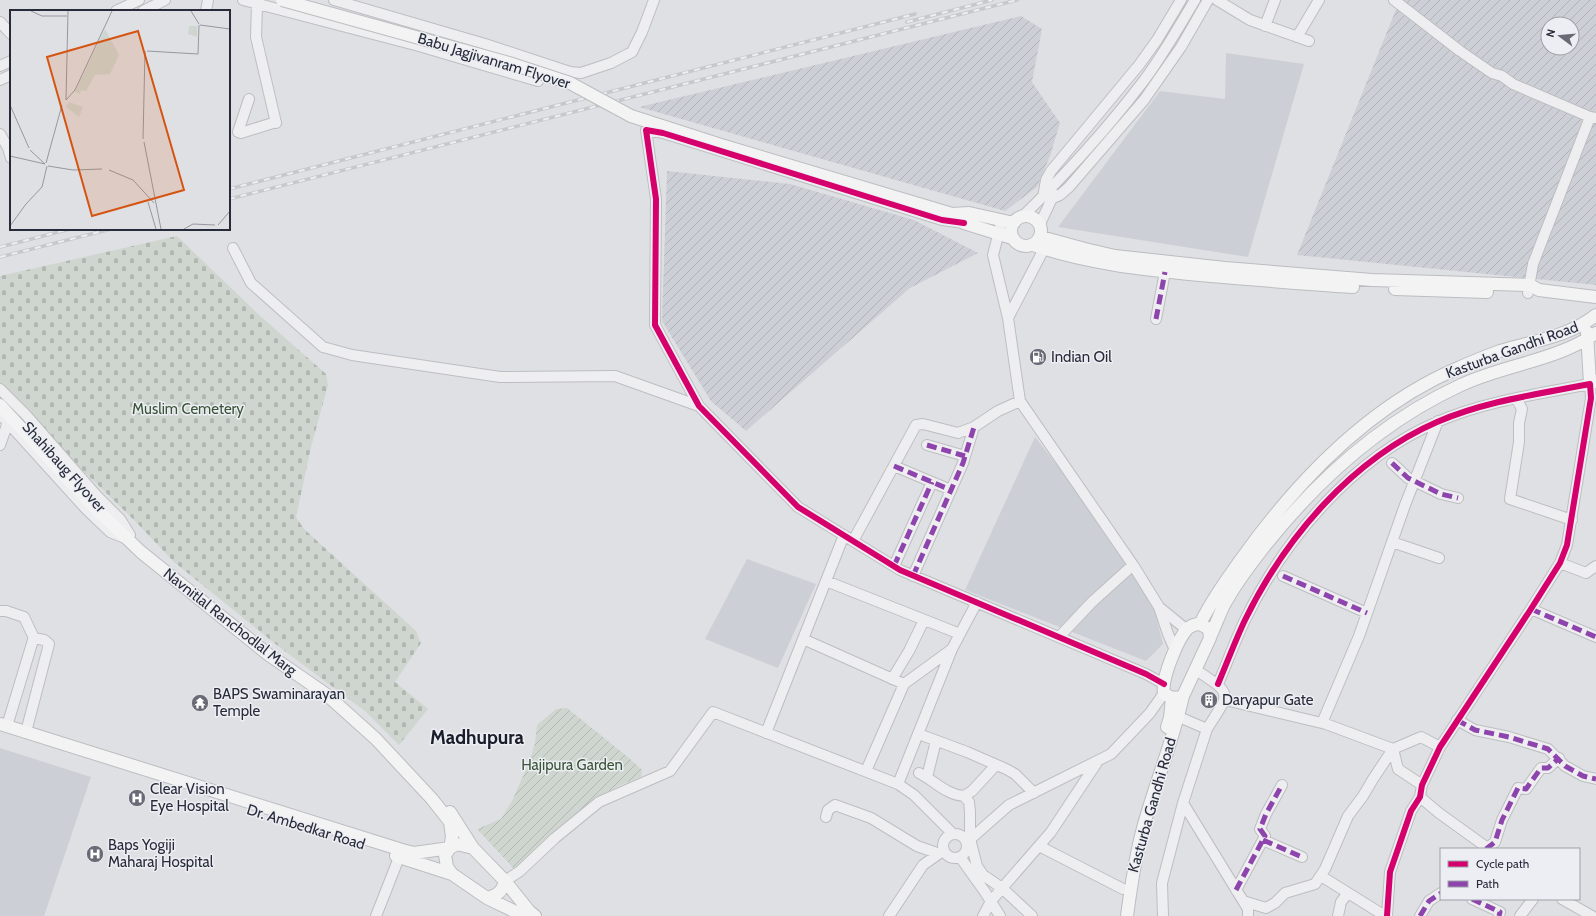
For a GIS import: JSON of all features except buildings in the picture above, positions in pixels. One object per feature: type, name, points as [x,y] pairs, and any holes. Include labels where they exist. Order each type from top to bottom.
[{"type":"main road","name":"Babu Jagjivanram Flyover","points":[[282,0],[517,66],[570,83],[631,116],[721,145],[952,214]]},
{"type":"main road","points":[[952,214],[969,213],[1013,220],[1032,217],[1040,224],[1042,228],[1042,242]]},
{"type":"main road","points":[[952,214],[964,223],[1012,238],[1019,245],[1029,247],[1042,242],[1085,249],[1115,256],[1225,268],[1366,280],[1532,290],[1596,297]]},
{"type":"main road","points":[[1012,238],[1011,228],[1013,220]]},
{"type":"main road","points":[[1042,242],[1080,259],[1109,265],[1165,272],[1286,283],[1372,288],[1532,290]]},
{"type":"main road","points":[[1592,319],[1592,336],[1588,361],[1593,382]]},
{"type":"main road","name":"Kasturba Gandhi Road","points":[[1200,624],[1213,599],[1256,538],[1290,495],[1368,421],[1420,387],[1458,368],[1499,351],[1552,337],[1592,319]]},
{"type":"main road","name":"Kasturba Gandhi Road","points":[[1196,670],[1224,607],[1232,592],[1254,560],[1277,530],[1301,503],[1337,467],[1368,442],[1431,400],[1461,384],[1569,348],[1592,336]]},
{"type":"main road","points":[[1569,348],[1582,353],[1588,361]]},
{"type":"main road","name":"Shahibaug Flyover","points":[[0,397],[109,519]]},
{"type":"main road","name":"Shahibaug Flyover","points":[[0,405],[109,519],[129,537]]},
{"type":"main road","points":[[129,537],[272,651],[330,691],[380,735],[439,798],[456,820],[474,848],[505,881],[529,912],[535,916]]},
{"type":"main road","name":"Navnitlal Ranchodlal Marg","points":[[129,537],[207,606],[269,655],[327,695],[376,739],[432,798],[450,822],[452,837],[450,848],[445,855],[447,867],[452,874]]},
{"type":"main road","points":[[1171,692],[1175,650],[1187,630],[1192,625],[1200,624],[1208,628],[1211,635]]},
{"type":"main road","points":[[1171,692],[1196,670]]},
{"type":"main road","name":"Kasturba Gandhi Road","points":[[1127,916],[1133,871],[1143,828],[1174,715],[1171,692]]},
{"type":"main road","name":"Kasturba Gandhi Road","points":[[1119,916],[1126,870],[1136,826],[1174,715]]},
{"type":"main road","name":"Dr. Ambedkar Road","points":[[2,727],[401,854],[450,848],[457,844],[474,848]]},
{"type":"main road","name":"Dr. Ambedkar Road","points":[[2,727],[26,732],[401,854],[452,874],[487,898],[524,916]]},
{"type":"main road","points":[[487,898],[497,895],[503,890],[505,881]]},
{"type":"street","points":[[118,10],[136,0]]},
{"type":"street","points":[[145,10],[165,0]]},
{"type":"street","points":[[206,10],[208,0]]},
{"type":"street","points":[[243,0],[419,46],[538,81]]},
{"type":"street","points":[[334,0],[485,44],[570,72],[581,73],[611,63],[632,52],[642,32],[654,0]]},
{"type":"street","points":[[1040,224],[1047,198],[1046,180],[1051,171],[1139,65],[1157,40],[1181,0]]},
{"type":"street","points":[[1047,198],[1060,180],[1142,82],[1169,43],[1195,0]]},
{"type":"street","points":[[1175,650],[1168,634],[1160,607],[1133,564],[1020,401],[1008,318],[993,255],[998,233],[1013,220],[1047,198],[1060,195],[1069,187],[1144,100],[1181,47],[1208,0]]},
{"type":"street","points":[[1217,0],[1250,20],[1309,41]]},
{"type":"street","points":[[1265,26],[1275,0]]},
{"type":"street","points":[[1297,37],[1319,0]]},
{"type":"street","points":[[1394,0],[1460,51],[1492,73],[1502,76],[1513,84],[1593,117],[1533,264],[1532,290]]},
{"type":"street","points":[[249,99],[238,132],[241,133],[276,123],[256,37],[257,4]]},
{"type":"street","points":[[0,22],[10,33]]},
{"type":"street","points":[[0,66],[10,61]]},
{"type":"street","points":[[0,80],[10,75]]},
{"type":"street","points":[[964,223],[942,220],[670,136],[646,130],[656,199],[655,325],[699,406],[798,507],[894,566],[913,576],[1146,674],[1171,692],[1111,754],[1009,805],[968,840]]},
{"type":"street","points":[[0,134],[10,155]]},
{"type":"street","points":[[1008,318],[1042,242]]},
{"type":"street","points":[[233,248],[251,283],[323,347],[352,355],[500,377],[615,376],[699,406]]},
{"type":"street","points":[[1156,319],[1165,272]]},
{"type":"street","points":[[1218,684],[1245,620],[1274,569],[1317,511],[1381,454],[1410,435],[1438,421],[1516,398],[1593,382],[1567,546],[1560,563],[1440,747],[1422,785],[1420,797],[1411,811],[1390,872],[1386,916],[1321,876]]},
{"type":"street","points":[[0,389],[31,420],[97,496],[120,519],[129,537]]},
{"type":"street","points":[[1516,398],[1522,409],[1519,422],[1519,442],[1510,499],[1572,520]]},
{"type":"street","points":[[854,541],[916,425],[923,424],[958,433],[974,427],[998,411],[1020,401]]},
{"type":"street","points":[[0,414],[87,510],[110,532],[129,537]]},
{"type":"street","points":[[1322,723],[1359,636],[1414,481],[1438,421]]},
{"type":"street","points":[[0,445],[8,422]]},
{"type":"street","points":[[913,576],[965,456],[974,427]]},
{"type":"street","points":[[927,445],[965,456]]},
{"type":"street","points":[[1392,463],[1408,478],[1441,494],[1458,498]]},
{"type":"street","points":[[894,466],[951,490]]},
{"type":"street","points":[[894,566],[932,482]]},
{"type":"street","points":[[766,733],[844,535]]},
{"type":"street","points":[[1392,542],[1439,558]]},
{"type":"street","points":[[1560,563],[1586,573],[1596,566]]},
{"type":"street","points":[[1059,637],[1092,602],[1133,564]]},
{"type":"street","points":[[1283,576],[1367,613]]},
{"type":"street","points":[[826,581],[960,634]]},
{"type":"street","points":[[898,784],[952,649],[977,602]]},
{"type":"street","points":[[1160,607],[1187,630]]},
{"type":"street","points":[[1530,609],[1596,637]]},
{"type":"street","points":[[0,611],[6,610],[24,617],[34,638]]},
{"type":"street","points":[[892,679],[909,651],[924,620]]},
{"type":"street","points":[[2,727],[32,640],[34,638]]},
{"type":"street","points":[[26,732],[49,644],[44,640],[34,638]]},
{"type":"street","points":[[803,639],[904,684]]},
{"type":"street","points":[[866,772],[904,684],[952,649]]},
{"type":"street","points":[[1162,916],[1162,882],[1183,803],[1207,729],[1225,700],[1225,694],[1218,684],[1196,670]]},
{"type":"street","points":[[1225,700],[1322,723],[1394,749]]},
{"type":"street","points":[[505,881],[520,871],[555,838],[599,802],[670,771],[713,712],[898,784],[914,795],[953,834],[968,840],[977,866],[983,875],[1002,888],[1032,916]]},
{"type":"street","points":[[1174,715],[1207,729]]},
{"type":"street","points":[[1457,720],[1475,730],[1510,737],[1548,749],[1559,758],[1565,766],[1583,776],[1596,779]]},
{"type":"street","points":[[924,736],[967,752],[1014,774],[1034,792]]},
{"type":"street","points":[[1243,901],[1266,908],[1275,903],[1285,893],[1315,884],[1321,876],[1348,816],[1394,749],[1421,737],[1440,747]]},
{"type":"street","points":[[826,816],[828,810],[835,805],[871,818],[917,846],[940,851],[952,858],[960,857],[966,853],[970,812],[969,802],[964,796],[952,794],[923,775],[936,741]]},
{"type":"street","points":[[1394,749],[1398,769],[1422,785]]},
{"type":"street","points":[[1488,848],[1495,842],[1502,820],[1518,788],[1526,789],[1541,768],[1548,768],[1559,758]]},
{"type":"street","points":[[983,916],[991,901],[1051,832],[1099,760]]},
{"type":"street","points":[[964,796],[972,791],[996,765]]},
{"type":"street","points":[[1236,890],[1265,836],[1260,829],[1266,814],[1282,785]]},
{"type":"street","points":[[1420,797],[1486,848]]},
{"type":"street","points":[[1183,803],[1248,909],[1248,916]]},
{"type":"street","points":[[889,916],[923,865],[940,851],[944,842],[953,834]]},
{"type":"street","points":[[1263,840],[1302,857]]},
{"type":"street","points":[[1039,846],[1123,889]]},
{"type":"street","points":[[376,916],[401,854]]},
{"type":"street","points":[[960,857],[1000,916]]},
{"type":"street","points":[[1338,916],[1341,902],[1348,893]]},
{"type":"street","points":[[1420,916],[1429,901],[1440,894]]},
{"type":"street","points":[[1474,900],[1500,912],[1499,916]]},
{"type":"street","points":[[1520,916],[1531,900]]},
{"type":"street","points":[[1564,900],[1592,916]]},
{"type":"shaded area","points":[[1387,0],[1596,0],[1596,285],[1297,255],[1397,7]]},
{"type":"shaded area","points":[[1021,16],[1042,29],[1032,82],[1060,123],[1050,156],[1037,187],[1005,211],[639,107]]},
{"type":"shaded area","points":[[1226,53],[1304,64],[1248,257],[1058,227],[1160,91],[1225,99]]},
{"type":"shaded area","points":[[667,171],[790,184],[914,220],[978,253],[910,288],[746,431],[711,401],[662,321]]},
{"type":"shaded area","points":[[1035,437],[1072,484],[1107,538],[1152,601],[1163,644],[1146,661],[965,590]]},
{"type":"shaded area","points":[[747,559],[816,584],[778,668],[705,639]]},
{"type":"shaded area","points":[[0,748],[91,777],[44,916],[0,916]]},
{"type":"green space","name":"Muslim Cemetery","points":[[177,236],[258,314],[326,374],[328,385],[311,447],[296,517],[304,529],[416,631],[421,643],[395,682],[428,709],[399,745],[365,711],[278,646],[174,562],[136,522],[0,390],[0,276]]},
{"type":"green space","name":"Hajipura Garden","points":[[567,708],[642,770],[641,777],[618,786],[597,798],[515,870],[477,829],[501,819],[512,801],[529,763],[535,743],[537,725],[556,709]]},
{"type":"railway","points":[[907,22],[992,0]]},
{"type":"railway","points":[[230,199],[1017,0]]},
{"type":"railway","points":[[230,189],[915,14]]},
{"type":"railway","points":[[0,247],[66,230]]},
{"type":"railway","points":[[0,257],[107,230]]},
{"type":"marked path","points":[[1156,319],[1165,272]]},
{"type":"marked path","points":[[913,576],[963,463],[974,427]]},
{"type":"marked path","points":[[927,445],[965,456]]},
{"type":"marked path","points":[[1392,463],[1408,478],[1441,494],[1458,498]]},
{"type":"marked path","points":[[894,466],[951,490]]},
{"type":"marked path","points":[[894,566],[932,482]]},
{"type":"marked path","points":[[1283,576],[1367,613]]},
{"type":"marked path","points":[[1531,609],[1596,637]]},
{"type":"marked path","points":[[1457,720],[1475,730],[1509,737],[1548,749],[1565,766],[1583,776],[1596,779]]},
{"type":"marked path","points":[[1487,848],[1495,842],[1502,820],[1518,788],[1526,789],[1541,768],[1548,768],[1559,758]]},
{"type":"marked path","points":[[1236,890],[1265,836],[1260,829],[1266,814],[1282,785]]},
{"type":"marked path","points":[[1263,840],[1302,857]]},
{"type":"marked path","points":[[1420,916],[1429,901],[1440,894]]},
{"type":"marked path","points":[[1474,900],[1500,912],[1499,916]]},
{"type":"cycle path","points":[[964,223],[942,220],[663,133],[646,130],[656,199],[655,325],[699,406],[798,507],[900,570],[1146,674],[1164,684]]},
{"type":"cycle path","points":[[1218,684],[1234,644],[1261,589],[1301,531],[1324,504],[1349,479],[1377,457],[1406,438],[1437,422],[1493,403],[1590,384],[1591,398],[1567,545],[1560,563],[1440,747],[1422,785],[1420,797],[1411,811],[1390,872],[1387,916]]},
{"type":"place","name":"Indian Oil","points":[[1038,357]]},
{"type":"place","name":"Daryapur Gate","points":[[1209,700]]},
{"type":"place","name":"BAPS Swaminarayan Temple","points":[[200,703]]},
{"type":"place","name":"Clear Vision Eye Hospital","points":[[137,798]]},
{"type":"place","name":"Baps Yogiji Maharaj Hospital","points":[[95,854]]},
{"type":"district","name":"Madhupura","points":[[477,737]]}]
